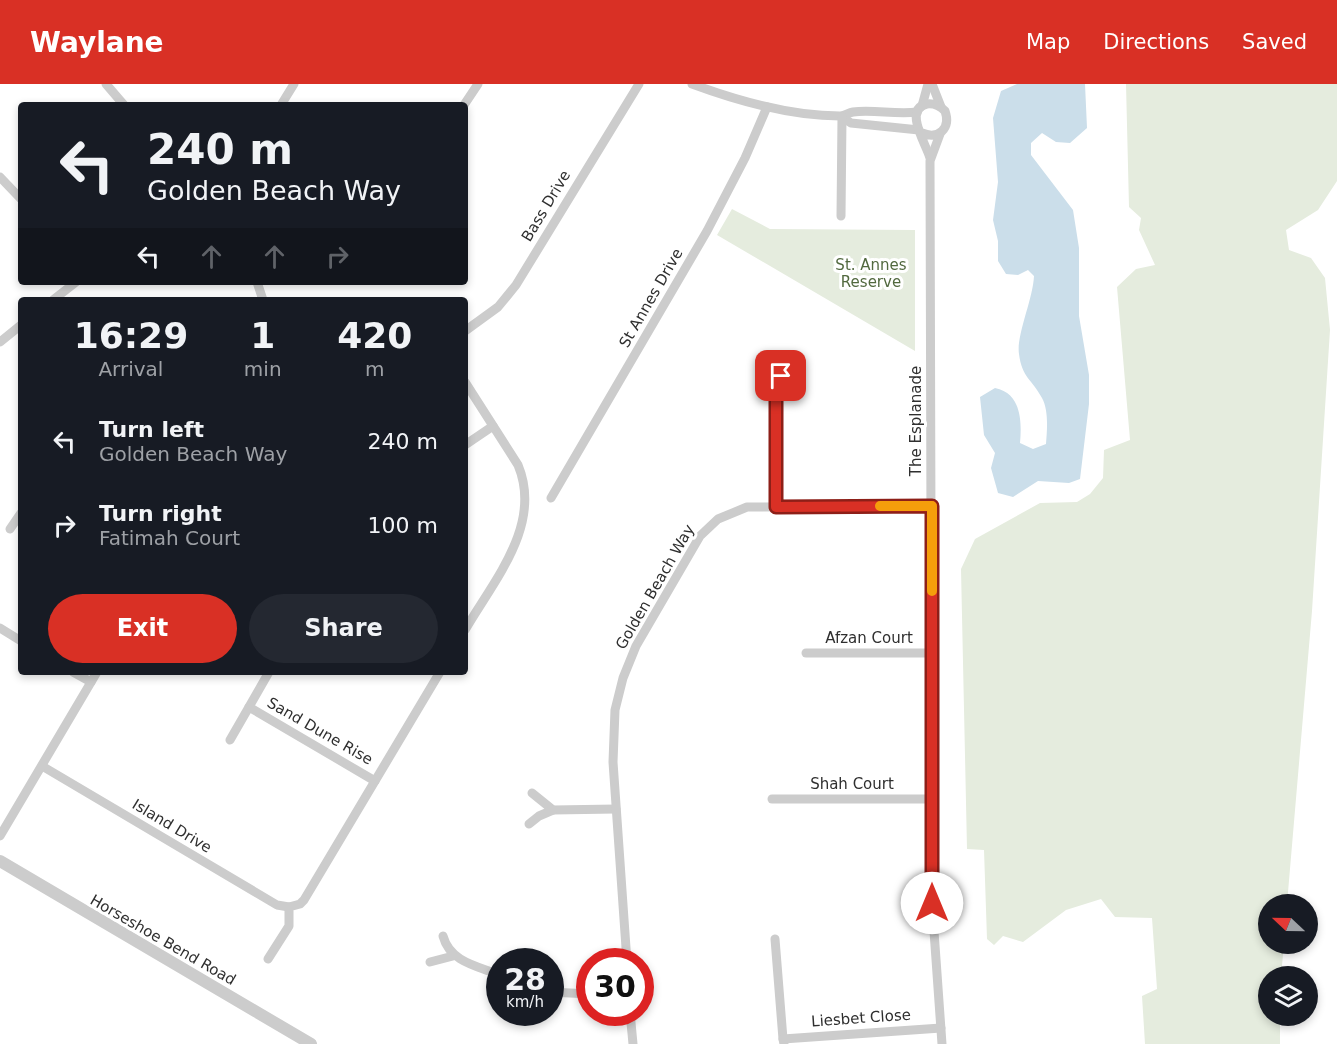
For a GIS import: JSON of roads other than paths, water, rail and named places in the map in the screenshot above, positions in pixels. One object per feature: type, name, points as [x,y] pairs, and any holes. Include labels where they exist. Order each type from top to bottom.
[{"type":"street","points":[[106,84],[121,102]]},
{"type":"street","points":[[283,102],[294,84]]},
{"type":"street","points":[[466,102],[478,84]]},
{"type":"street","name":"Bass Drive","points":[[468,329],[492,312],[512,291],[639,84]]},
{"type":"street","points":[[692,84],[767,107],[842,117],[851,123],[940,134]]},
{"type":"street","name":"The Esplanade","points":[[930,84],[948,121],[930,158]]},
{"type":"street","name":"The Esplanade","points":[[930,84],[915,121],[930,158],[932,903],[942,1044]]},
{"type":"street","points":[[842,117],[853,112],[900,114],[931,104],[941,107]]},
{"type":"street","name":"St Annes Drive","points":[[551,498],[708,231],[749,150],[767,107]]},
{"type":"street","points":[[841,216],[842,117]]},
{"type":"street","points":[[0,177],[18,196]]},
{"type":"street","points":[[59,297],[73,285]]},
{"type":"street","points":[[0,342],[18,327]]},
{"type":"street","points":[[776,507],[776,388],[786,364]]},
{"type":"street","points":[[468,387],[523,477],[526,497],[525,516],[518,541],[468,625]]},
{"type":"street","points":[[468,443],[494,426]]},
{"type":"street","name":"Golden Beach Way","points":[[626,948],[613,728],[623,678],[636,646],[709,526],[737,509],[932,506]]},
{"type":"street","points":[[10,529],[18,517]]},
{"type":"street","points":[[0,628],[18,639]]},
{"type":"street","name":"Afzan Court","points":[[806,653],[932,653]]},
{"type":"street","points":[[78,675],[91,682]]},
{"type":"street","points":[[0,836],[95,675]]},
{"type":"street","name":"Sand Dune Rise","points":[[230,740],[267,675]]},
{"type":"street","points":[[268,959],[289,926],[289,908],[304,900],[438,675]]},
{"type":"street","name":"Sand Dune Rise","points":[[249,707],[375,780]]},
{"type":"street","name":"Island Drive","points":[[42,766],[276,905],[289,908]]},
{"type":"street","points":[[532,793],[553,810]]},
{"type":"street","name":"Shah Court","points":[[772,799],[932,799]]},
{"type":"street","points":[[529,824],[539,816],[553,810],[616,809]]},
{"type":"street","name":"Horseshoe Bend Road","points":[[0,861],[311,1044]]},
{"type":"street","points":[[443,936],[453,956]]},
{"type":"street","name":"Liesbet Close","points":[[775,939],[783,1042],[941,1028]]},
{"type":"street","points":[[430,962],[453,956],[486,969]]},
{"type":"street","points":[[631,1026],[633,1044]]},
{"type":"water","points":[[1017,84],[1085,84],[1087,128],[1070,143],[1056,142],[1042,133],[1031,143],[1031,155],[1073,210],[1079,248],[1079,316],[1089,375],[1089,404],[1080,479],[1069,483],[1038,481],[1013,497],[998,493],[991,468],[995,453],[984,435],[980,397],[995,388],[1004,391],[1015,402],[1018,409],[1021,426],[1020,443],[1033,449],[1046,444],[1046,409],[1025,373],[1019,354],[1020,337],[1034,276],[1028,270],[1018,275],[1006,274],[998,261],[998,241],[993,220],[998,182],[993,118],[1001,91]]},
{"type":"park label","name":"St. Annes Reserve","points":[[871,274]]}]
